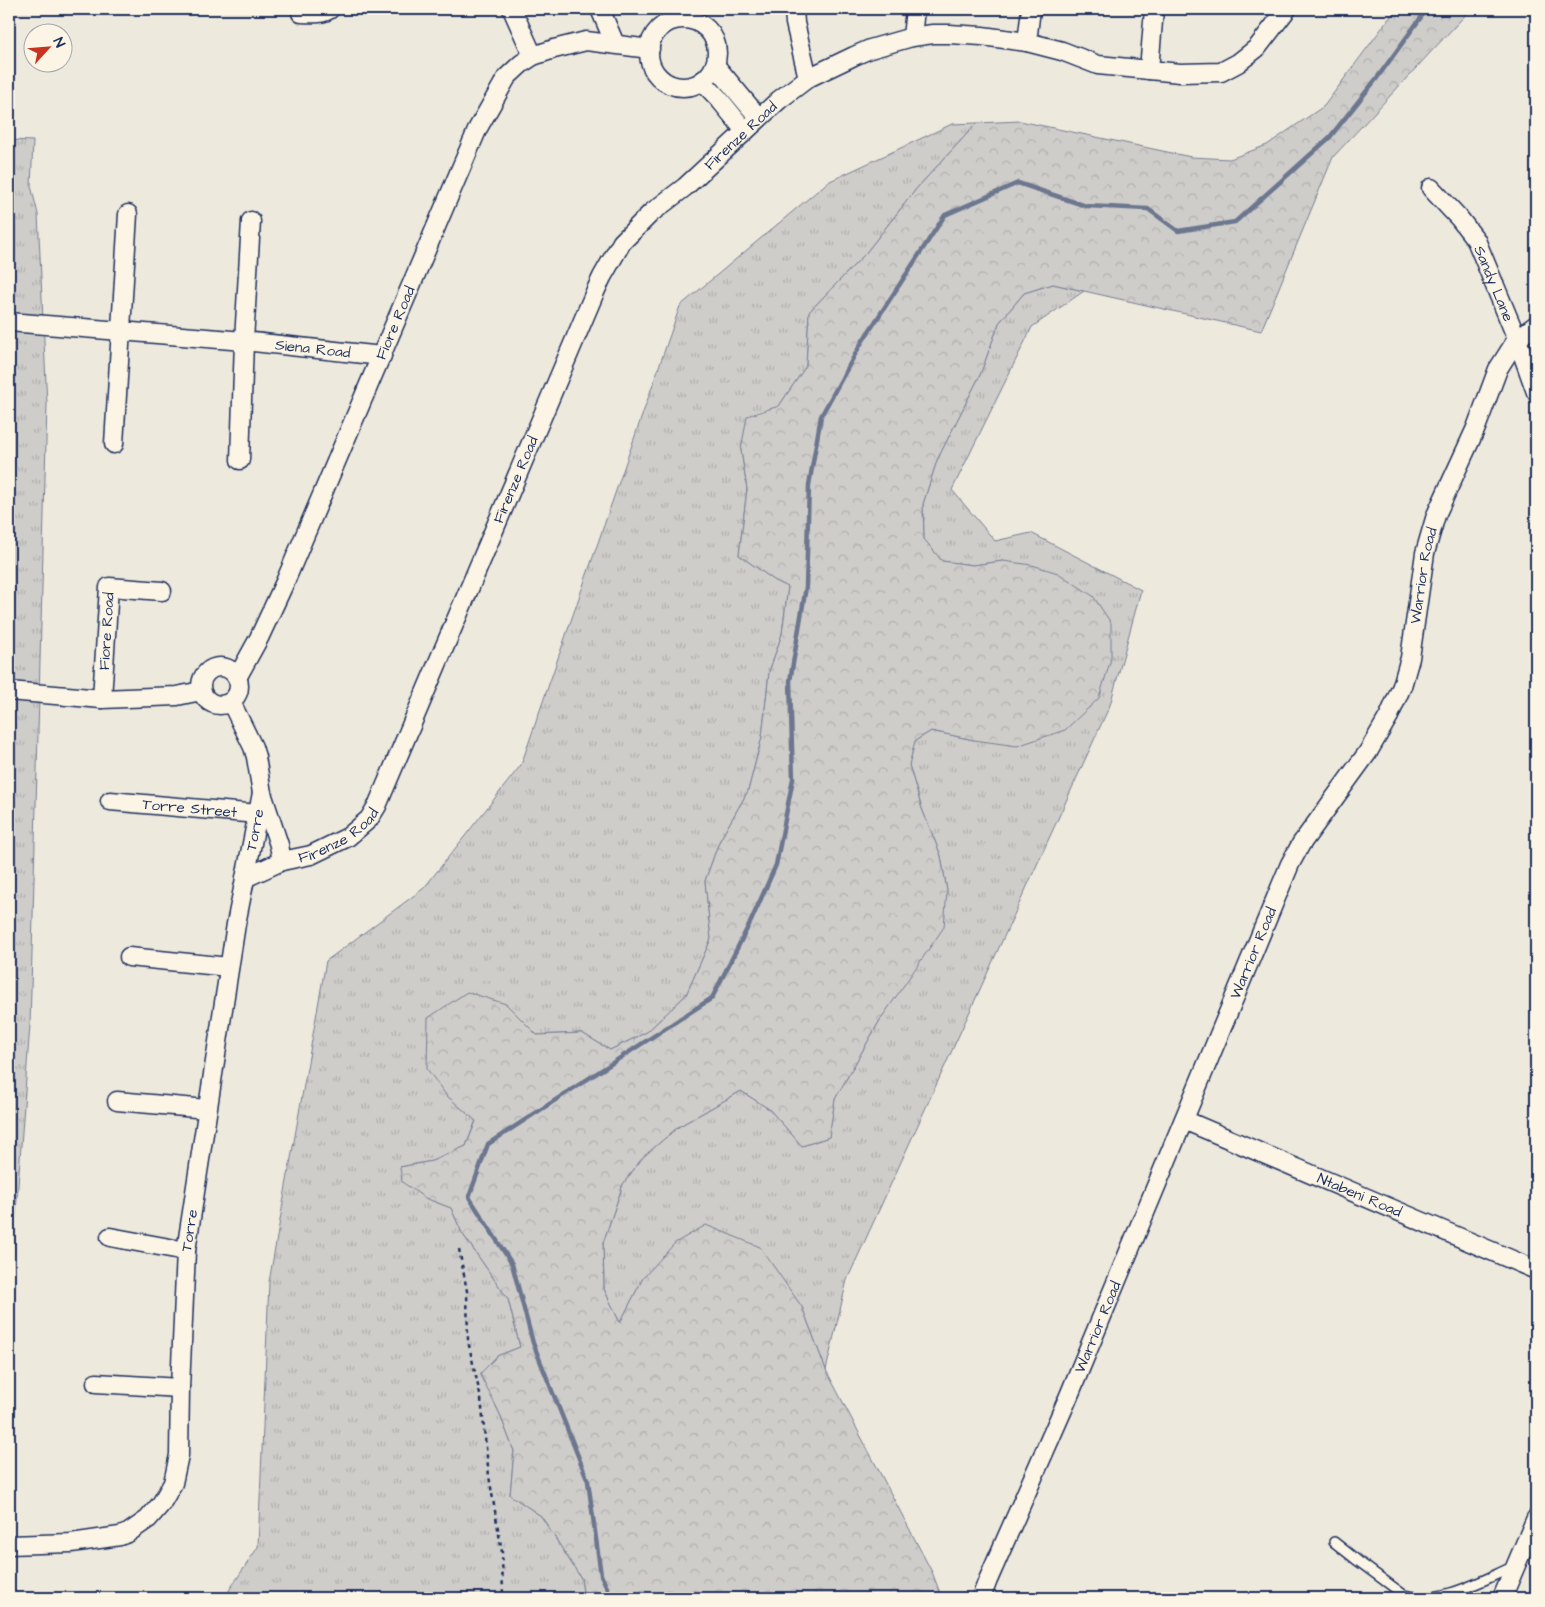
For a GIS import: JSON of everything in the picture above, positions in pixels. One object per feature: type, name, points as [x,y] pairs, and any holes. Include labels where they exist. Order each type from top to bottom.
[{"type":"street","points":[[301,13],[322,13],[330,9]]},
{"type":"street","points":[[512,9],[533,56]]},
{"type":"street","points":[[600,9],[615,44]]},
{"type":"street","points":[[794,9],[795,23],[808,78]]},
{"type":"street","points":[[912,38],[915,9]]},
{"type":"street","points":[[1027,42],[1030,9]]},
{"type":"street","points":[[1149,70],[1154,9]]},
{"type":"street","name":"Firenze Road","points":[[245,878],[282,861],[311,855],[361,828],[369,819],[377,806],[602,276],[622,242],[633,230],[685,187],[779,100],[808,78],[870,49],[933,34],[982,36],[1027,42],[1062,51],[1098,65],[1180,73],[1221,72],[1238,63],[1257,48],[1287,9]]},
{"type":"street","points":[[678,14],[687,20],[698,16],[712,36],[716,50],[715,65],[710,74],[702,82],[687,87],[670,85],[661,79],[654,70],[650,60],[653,38],[659,30],[678,14]]},
{"type":"street","name":"Fiore Road","points":[[230,702],[238,694],[238,678],[259,638],[284,582],[482,119],[507,77],[533,56],[586,41],[650,49]]},
{"type":"street","points":[[715,65],[759,118]]},
{"type":"street","points":[[702,82],[719,99],[745,131]]},
{"type":"street","name":"Sandy Lane","points":[[1431,188],[1459,218],[1476,240],[1517,338],[1536,392]]},
{"type":"street","points":[[114,444],[128,214]]},
{"type":"street","points":[[240,460],[250,221]]},
{"type":"street","name":"Siena Road","points":[[9,322],[244,341],[382,356]]},
{"type":"street","name":"Warrior Road","points":[[981,1598],[1068,1398],[1290,864],[1301,844],[1368,752],[1402,686],[1410,658],[1425,553],[1436,515],[1476,428],[1498,369],[1517,338],[1536,325]]},
{"type":"street","name":"Fiore Road","points":[[102,699],[110,587],[162,591]]},
{"type":"street","points":[[230,702],[219,705],[214,704],[204,697],[201,691],[201,683],[204,676],[210,670],[217,667],[225,667],[238,678]]},
{"type":"street","points":[[9,691],[102,699],[177,696],[201,691]]},
{"type":"street","name":"Torre","points":[[230,702],[253,747],[258,764],[264,814],[282,861]]},
{"type":"street","name":"Torre Street","points":[[110,801],[264,814]]},
{"type":"street","name":"Torre","points":[[9,1545],[71,1543],[120,1536],[128,1533],[148,1519],[169,1491],[177,1470],[180,1455],[180,1388],[186,1250],[229,967],[245,878],[264,814]]},
{"type":"street","points":[[129,958],[229,967]]},
{"type":"street","points":[[117,1101],[207,1109]]},
{"type":"street","name":"Ntabeni Road","points":[[1184,1120],[1536,1270]]},
{"type":"street","points":[[110,1237],[186,1250]]},
{"type":"street","points":[[96,1383],[180,1388]]},
{"type":"street","points":[[1502,1598],[1536,1518]]},
{"type":"lane","points":[[1334,1542],[1404,1595],[1412,1597],[1438,1596],[1461,1589],[1516,1566]]},
{"type":"path","points":[[459,1249],[467,1291],[468,1341],[481,1400],[489,1476],[502,1552],[504,1598]]},
{"type":"green space","points":[[1396,9],[1471,9],[1333,157],[1261,331],[1053,284],[1024,293],[999,323],[980,375],[937,460],[923,504],[924,539],[942,561],[973,565],[1003,561],[1032,565],[1058,573],[1093,596],[1111,623],[1111,659],[1099,698],[1065,730],[1017,746],[931,731],[915,741],[909,765],[922,809],[941,856],[947,891],[944,927],[880,1020],[835,1099],[829,1137],[802,1146],[769,1109],[741,1091],[678,1127],[643,1157],[623,1184],[603,1243],[604,1289],[620,1323],[643,1278],[675,1243],[706,1225],[760,1247],[802,1307],[826,1370],[932,1572],[942,1598],[584,1598],[581,1578],[541,1516],[510,1495],[514,1451],[499,1412],[480,1374],[497,1356],[520,1347],[508,1299],[462,1233],[451,1208],[425,1198],[402,1182],[400,1167],[432,1161],[466,1146],[476,1121],[446,1095],[427,1069],[428,1018],[467,992],[506,1004],[537,1035],[582,1033],[610,1050],[647,1032],[686,995],[711,939],[705,881],[719,842],[748,791],[762,737],[769,672],[782,634],[788,587],[774,580],[739,555],[747,489],[741,450],[747,416],[779,406],[806,366],[809,312],[865,254],[917,188],[977,123],[1020,121],[1191,157],[1230,159],[1267,145],[1324,106]]},
{"type":"green space","points":[[977,123],[917,188],[865,254],[809,312],[806,366],[779,406],[741,450],[747,489],[739,555],[774,580],[788,587],[782,634],[769,672],[762,737],[748,791],[719,842],[705,881],[711,939],[686,995],[647,1032],[610,1050],[582,1033],[537,1035],[506,1004],[446,1095],[476,1120],[466,1146],[432,1161],[400,1167],[425,1198],[451,1208],[462,1233],[508,1299],[520,1347],[497,1356],[480,1375],[499,1412],[514,1451],[510,1495],[541,1516],[581,1578],[584,1598],[224,1598],[258,1547],[269,1282],[326,961],[424,888],[521,765],[680,306],[828,182],[952,124]]},
{"type":"green space","points":[[9,140],[33,141],[31,186],[38,214],[47,404],[30,1025],[9,1306]]},
{"type":"green space","points":[[1053,284],[1084,291],[1032,327],[952,490],[995,541],[1031,533],[1141,590],[1110,705],[847,1280],[826,1370],[802,1307],[643,1278],[620,1323],[604,1289],[603,1243],[623,1184],[643,1157],[678,1127],[741,1091],[769,1109],[802,1146],[829,1137],[835,1099],[880,1020],[947,891],[941,856],[922,809],[909,765],[915,741],[931,731],[974,740],[1003,561],[973,565],[942,561],[924,540],[923,504],[937,460],[980,375],[999,323],[1024,293]]},
{"type":"waterway","points":[[612,1598],[601,1575],[588,1481],[533,1343],[512,1264],[469,1197],[488,1144],[712,998],[751,921],[776,865],[793,779],[790,681],[806,587],[809,485],[821,416],[862,342],[945,215],[1018,183],[1086,206],[1148,209],[1178,231],[1235,222],[1330,137],[1377,78],[1427,9]]}]
